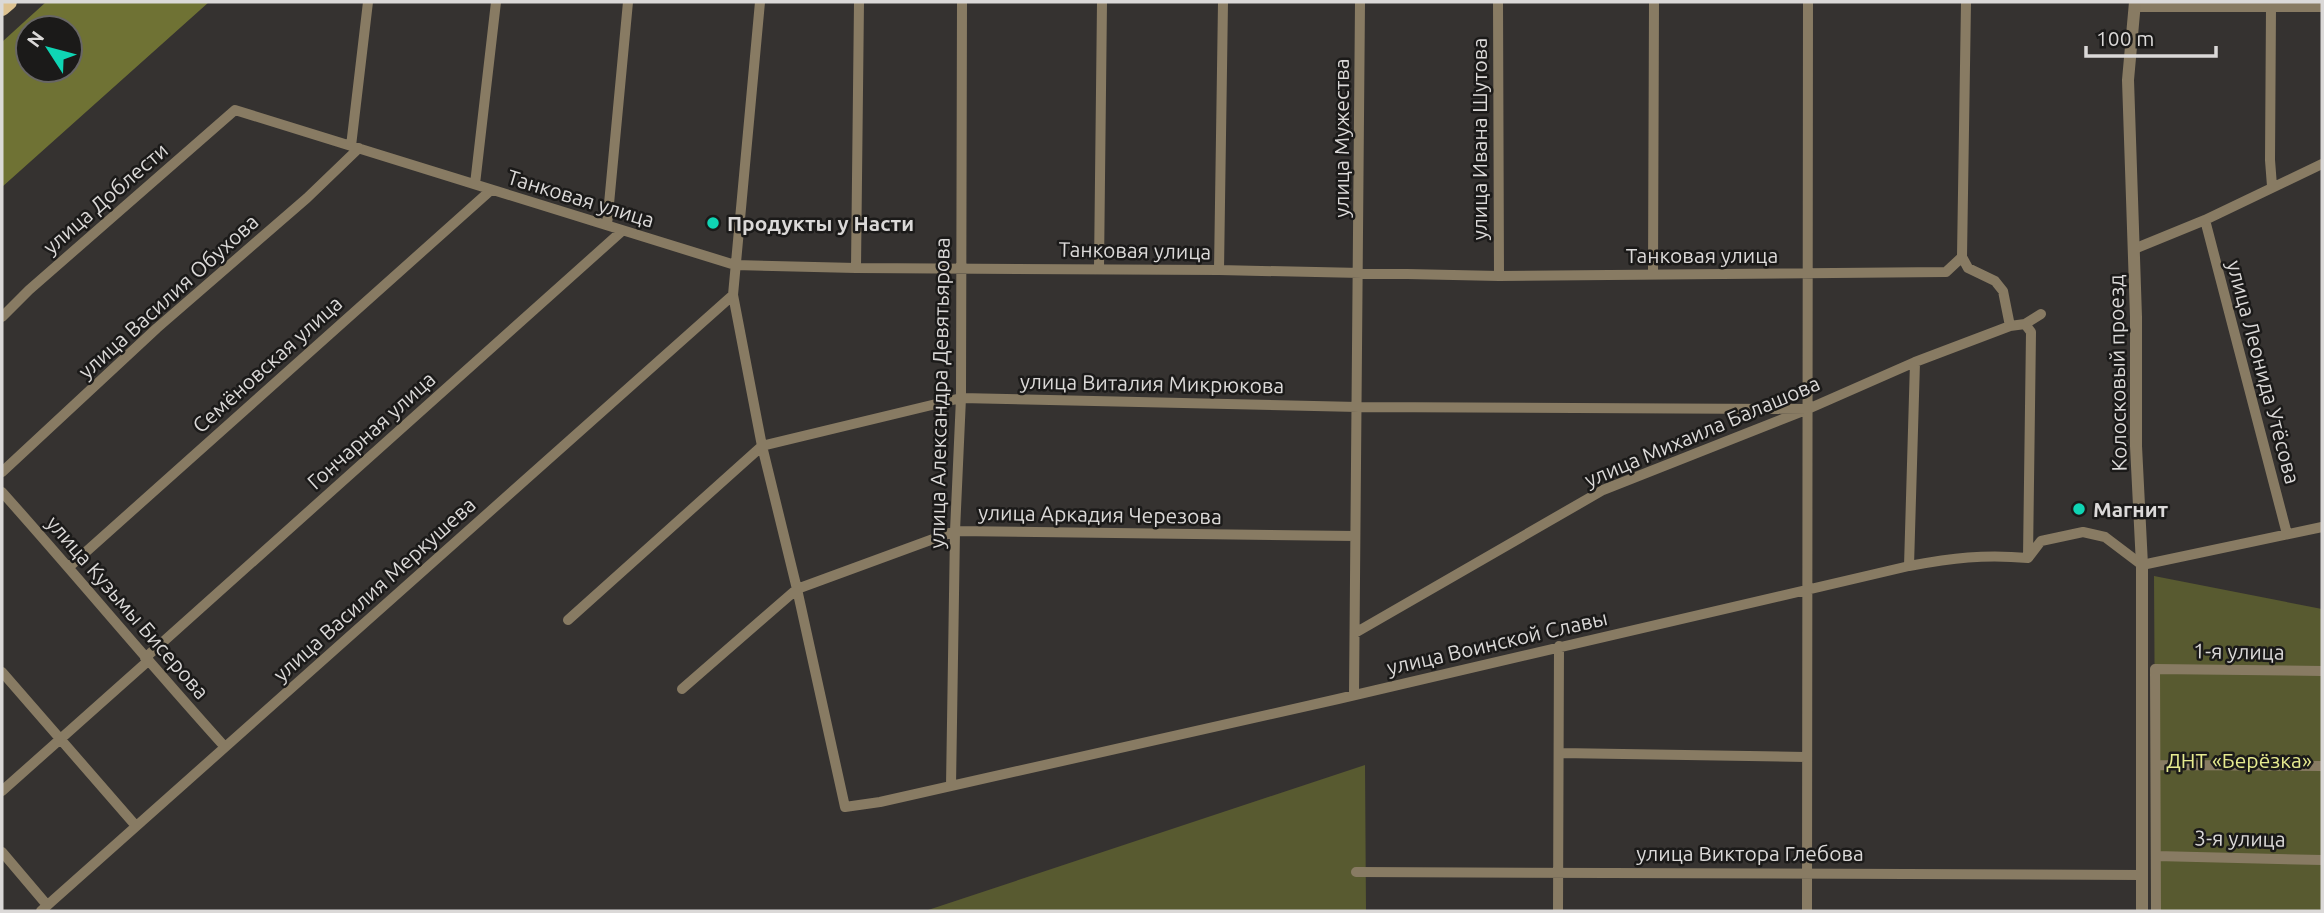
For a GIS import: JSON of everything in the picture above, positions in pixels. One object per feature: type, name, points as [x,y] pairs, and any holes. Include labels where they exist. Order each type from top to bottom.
[{"type":"main road","points":[[2,8],[9,2]]},
{"type":"street","points":[[356,147],[368,2]]},
{"type":"street","points":[[475,184],[496,2]]},
{"type":"street","points":[[607,225],[628,2]]},
{"type":"street","points":[[760,2],[733,295],[762,446],[797,589]]},
{"type":"street","points":[[856,268],[859,2]]},
{"type":"street","name":"улица Александра Девятьярова","points":[[951,786],[955,531],[961,398],[962,2]]},
{"type":"street","points":[[1099,268],[1102,2]]},
{"type":"street","points":[[1220,270],[1223,2]]},
{"type":"street","name":"улица Мужества","points":[[1354,695],[1360,2]]},
{"type":"street","name":"улица Ивана Шутова","points":[[1498,2],[1499,276]]},
{"type":"street","points":[[1653,274],[1654,2]]},
{"type":"street","points":[[1807,911],[1808,2]]},
{"type":"street","points":[[1966,2],[1962,257],[1968,268],[1995,281],[2003,291],[2010,326]]},
{"type":"street","points":[[2135,5],[2322,7]]},
{"type":"street","name":"Колосковый проезд","points":[[2135,5],[2128,80],[2136,317],[2136,446],[2142,565],[2143,911]]},
{"type":"street","points":[[2270,7],[2272,186]]},
{"type":"street","name":"Танковая улица","points":[[235,110],[735,265],[962,269],[1099,268],[1359,275],[1807,275],[1946,272],[1962,257]]},
{"type":"street","name":"улица Доблести","points":[[2,317],[29,290],[235,110]]},
{"type":"street","name":"улица Василия Обухова","points":[[2,472],[157,328],[307,198],[356,147]]},
{"type":"street","points":[[2134,249],[2204,220],[2322,164]]},
{"type":"street","name":"Семёновская улица","points":[[69,567],[491,190]]},
{"type":"street","name":"улица Леонида Утёсова","points":[[2204,220],[2287,534]]},
{"type":"street","name":"Гончарная улица","points":[[2,791],[622,231]]},
{"type":"street","name":"улица Василия Меркушева","points":[[44,908],[733,295]]},
{"type":"street","name":"улица Михаила Балашова","points":[[1355,633],[1603,490],[1808,409],[1915,362],[2010,326],[2025,324],[2041,314]]},
{"type":"street","points":[[2025,324],[2031,332],[2028,558]]},
{"type":"street","points":[[1909,566],[1915,362]]},
{"type":"street","name":"улица Виталия Микрюкова","points":[[568,620],[762,446],[961,398],[1357,407],[1808,409]]},
{"type":"street","name":"улица Кузьмы Бисерова","points":[[2,492],[146,660],[225,747]]},
{"type":"street","points":[[2028,558],[2041,541],[2083,532],[2105,537],[2142,565],[2322,527]]},
{"type":"street","name":"улица Аркадия Черезова","points":[[682,689],[797,589],[955,531],[1355,536]]},
{"type":"street","name":"улица Воинской Славы","points":[[797,589],[845,807],[880,802],[1354,695],[1909,566],[1960,557],[1992,555],[2028,558]]},
{"type":"street","points":[[1558,911],[1559,646]]},
{"type":"street","name":"1-я улица","points":[[2157,765],[2155,669],[2322,671]]},
{"type":"street","points":[[2,672],[136,826]]},
{"type":"street","points":[[1560,753],[1806,757]]},
{"type":"street","points":[[2156,911],[2157,765],[2322,765]]},
{"type":"street","points":[[2,852],[44,908]]},
{"type":"street","name":"3-я улица","points":[[2156,856],[2322,860]]},
{"type":"street","name":"улица Виктора Глебова","points":[[1356,872],[2143,875]]},
{"type":"green space","points":[[46,2],[209,2],[2,187],[2,42],[14,31],[14,84],[84,84],[84,14],[33,14]]},
{"type":"green space","name":"ДНТ «Берёзка»","points":[[2154,576],[2322,609],[2322,911],[2156,911]]},
{"type":"green space","points":[[1365,765],[1366,911],[925,911]]},
{"type":"place","name":"Продукты у Насти","points":[[713,223]]},
{"type":"place","name":"Магнит","points":[[2079,509]]}]
